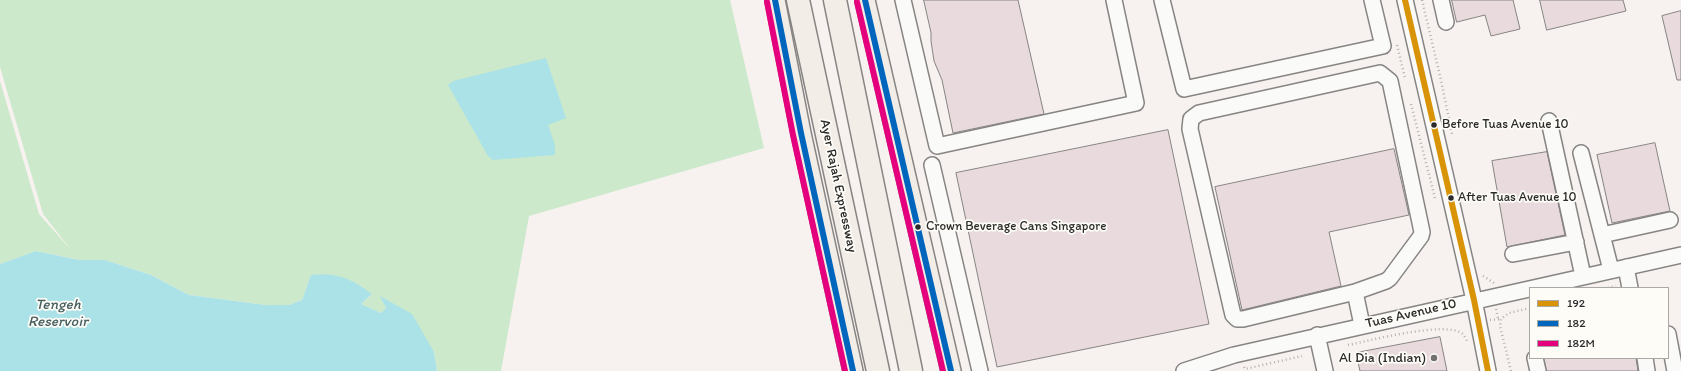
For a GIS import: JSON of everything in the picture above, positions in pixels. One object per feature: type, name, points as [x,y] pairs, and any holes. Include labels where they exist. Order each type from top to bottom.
[{"type":"highway","name":"Ayer Rajah Expressway","points":[[798,0],[878,371]]},
{"type":"highway","points":[[835,0],[911,371]]},
{"type":"main road","points":[[775,0],[800,133],[854,371]]},
{"type":"main road","points":[[865,0],[951,371]]},
{"type":"street","points":[[903,0],[937,146],[1136,103],[1114,0]]},
{"type":"street","points":[[1162,0],[1184,90],[1383,46],[1372,0]]},
{"type":"street","points":[[1405,0],[1474,300],[1488,371]]},
{"type":"street","points":[[1441,0],[1446,22]]},
{"type":"street","points":[[1380,73],[1390,81],[1422,232],[1390,278],[1355,292],[1243,319],[1237,319],[1234,315],[1190,129],[1191,118],[1198,113],[1374,74],[1380,73]]},
{"type":"street","points":[[1549,121],[1583,276]]},
{"type":"street","points":[[1580,153],[1611,270]]},
{"type":"street","points":[[932,165],[980,371]]},
{"type":"street","points":[[1602,235],[1670,220]]},
{"type":"street","points":[[1513,254],[1576,242]]},
{"type":"street","name":"Tuas Avenue 10","points":[[1533,287],[1681,255]]},
{"type":"street","points":[[1626,267],[1630,287]]},
{"type":"street","name":"Tuas Avenue 10","points":[[1184,371],[1234,354],[1529,288]]},
{"type":"street","points":[[1355,292],[1362,325]]},
{"type":"street","points":[[1317,336],[1325,371]]},
{"type":"street","points":[[1669,339],[1675,371]]},
{"type":"street","points":[[1535,359],[1538,371]]},
{"type":"street","points":[[1645,359],[1647,371]]},
{"type":"path","points":[[1396,37],[1406,82]]},
{"type":"path","points":[[1409,97],[1436,203]]},
{"type":"path","points":[[1511,371],[1500,326],[1501,319],[1508,313],[1529,308]]},
{"type":"path","points":[[1234,354],[1246,369],[1320,351],[1424,330],[1450,329],[1463,334],[1469,344]]},
{"type":"green space","points":[[0,0],[730,0],[764,148],[529,216],[501,371],[437,371],[434,352],[381,297],[386,308],[381,313],[361,304],[372,294],[311,276],[302,300],[289,305],[266,305],[189,295],[151,275],[105,260],[79,260],[36,251],[0,264],[0,81],[39,214],[71,250],[43,214],[0,67]]},
{"type":"water","points":[[546,58],[566,118],[548,125],[555,145],[555,155],[493,160],[488,156],[448,85],[453,81]]},
{"type":"water","name":"Tengeh Reservoir","points":[[36,251],[79,260],[105,260],[151,275],[189,295],[266,305],[289,305],[302,300],[311,275],[320,274],[343,278],[358,284],[372,294],[361,304],[381,313],[386,308],[380,296],[412,314],[434,352],[437,371],[0,371],[0,264]]},
{"type":"building","points":[[924,0],[1018,0],[1044,114],[953,133],[942,80],[934,61],[931,33]]},
{"type":"building","points":[[1452,0],[1513,0],[1520,29],[1491,36],[1485,15],[1457,22]]},
{"type":"building","points":[[1540,0],[1623,0],[1626,11],[1547,30]]},
{"type":"building","points":[[1681,11],[1681,80],[1677,80],[1662,16]]},
{"type":"building","points":[[1168,130],[1209,324],[997,367],[956,173]]},
{"type":"building","points":[[1655,143],[1670,211],[1612,223],[1597,155]]},
{"type":"building","points":[[1394,149],[1409,215],[1329,232],[1341,286],[1242,310],[1215,187]]},
{"type":"building","points":[[1547,152],[1565,235],[1507,247],[1492,161]]},
{"type":"building","points":[[1440,337],[1447,371],[1360,371],[1356,353]]},
{"type":"building","points":[[1544,359],[1636,359],[1638,371],[1547,371]]},
{"type":"transit line","name":"182","points":[[775,0],[801,133],[853,371]]},
{"type":"transit line","name":"182","points":[[865,0],[951,371]]},
{"type":"transit line","name":"192","points":[[1405,0],[1474,300],[1488,371]]},
{"type":"transit line","name":"182M","points":[[767,2],[793,135],[845,371]]},
{"type":"transit line","name":"182M","points":[[857,2],[943,371]]},
{"type":"place","name":"Before Tuas Avenue 10","points":[[1434,125]]},
{"type":"place","name":"After Tuas Avenue 10","points":[[1451,198]]},
{"type":"place","name":"Crown Beverage Cans Singapore","points":[[918,227]]},
{"type":"place","name":"Al Dia (Indian)","points":[[1434,358]]}]
